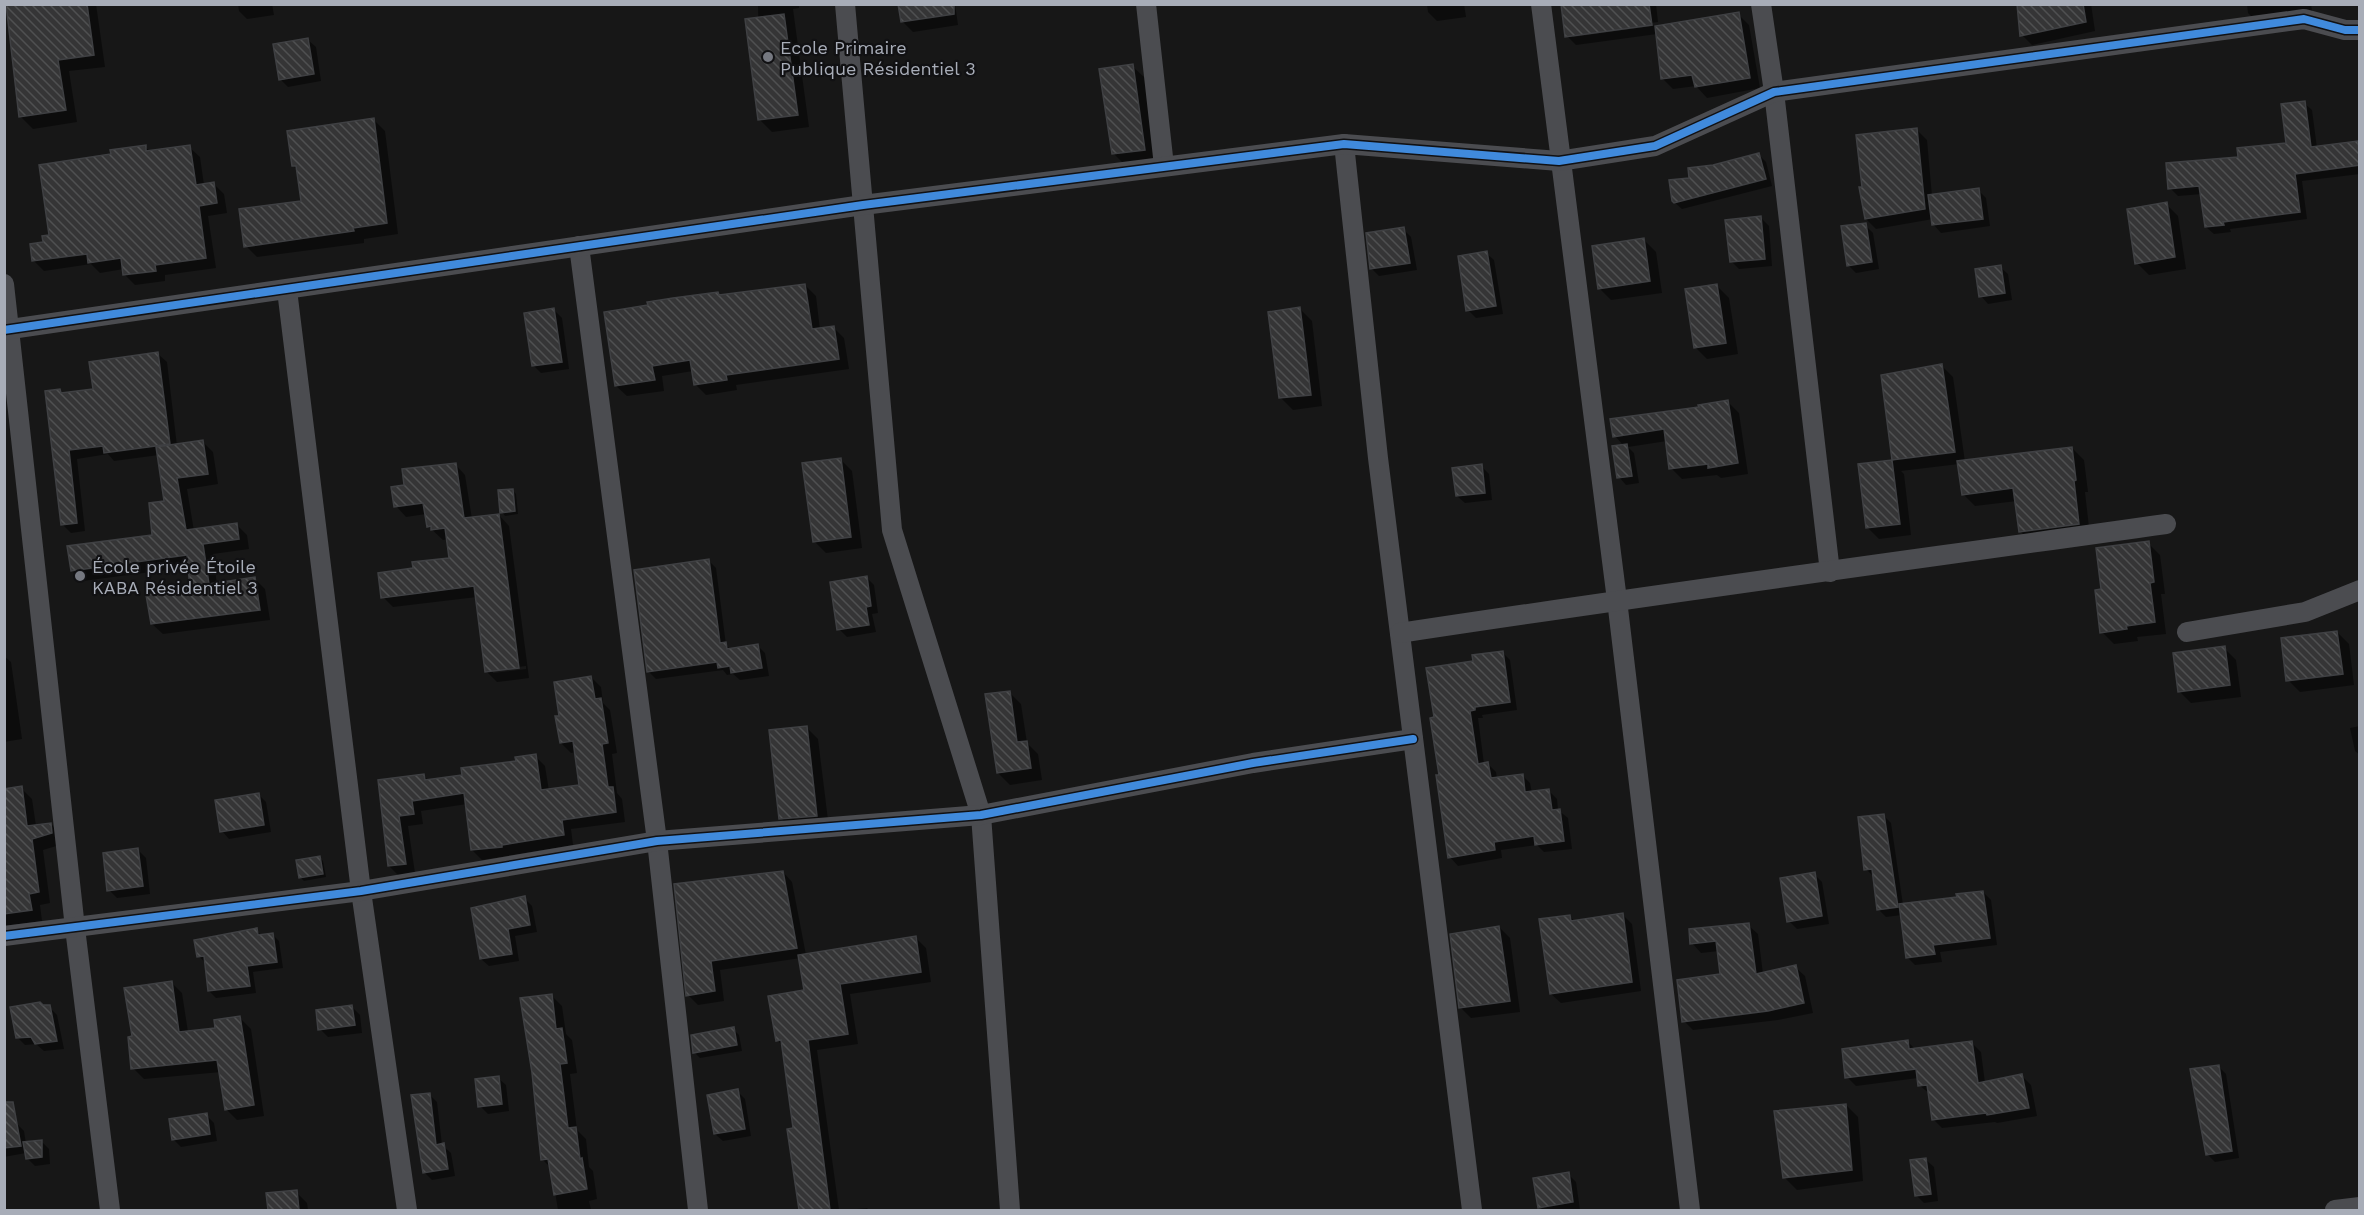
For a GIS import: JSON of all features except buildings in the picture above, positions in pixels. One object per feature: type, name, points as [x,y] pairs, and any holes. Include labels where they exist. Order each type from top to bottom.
[{"type":"street","points":[[845,4],[892,530],[981,814],[1010,1210]]},
{"type":"street","points":[[1146,4],[1164,166]]},
{"type":"street","points":[[1541,4],[1559,160],[1617,600],[1690,1210]]},
{"type":"street","points":[[1761,4],[1774,92],[1830,572]]},
{"type":"street","points":[[7,330],[863,205],[1344,144],[1559,160],[1655,146],[1774,92],[2304,19],[2345,30],[2360,30]]},
{"type":"street","points":[[1344,144],[1377,446],[1472,1210]]},
{"type":"street","points":[[579,246],[657,841],[698,1210]]},
{"type":"street","points":[[4,284],[7,330],[75,928],[110,1210]]},
{"type":"street","points":[[287,290],[361,891],[407,1210]]},
{"type":"street","points":[[1400,633],[1617,600],[2166,524]]},
{"type":"street","points":[[2187,632],[2305,612],[2360,590]]},
{"type":"street","points":[[4,936],[361,891],[657,841],[981,814],[1253,764],[1413,739]]},
{"type":"street","points":[[2335,1210],[2360,1207]]},
{"type":"cycle path","points":[[4,330],[863,205],[1344,144],[1559,161],[1655,146],[1774,92],[2304,19],[2345,30],[2360,30]]},
{"type":"cycle path","points":[[4,936],[361,891],[657,841],[981,815],[1253,763],[1413,739]]},
{"type":"place","name":"Ecole Primaire Publique Résidentiel 3","points":[[768,57]]},
{"type":"place","name":"École privée Étoile KABA Résidentiel 3","points":[[80,576]]}]
